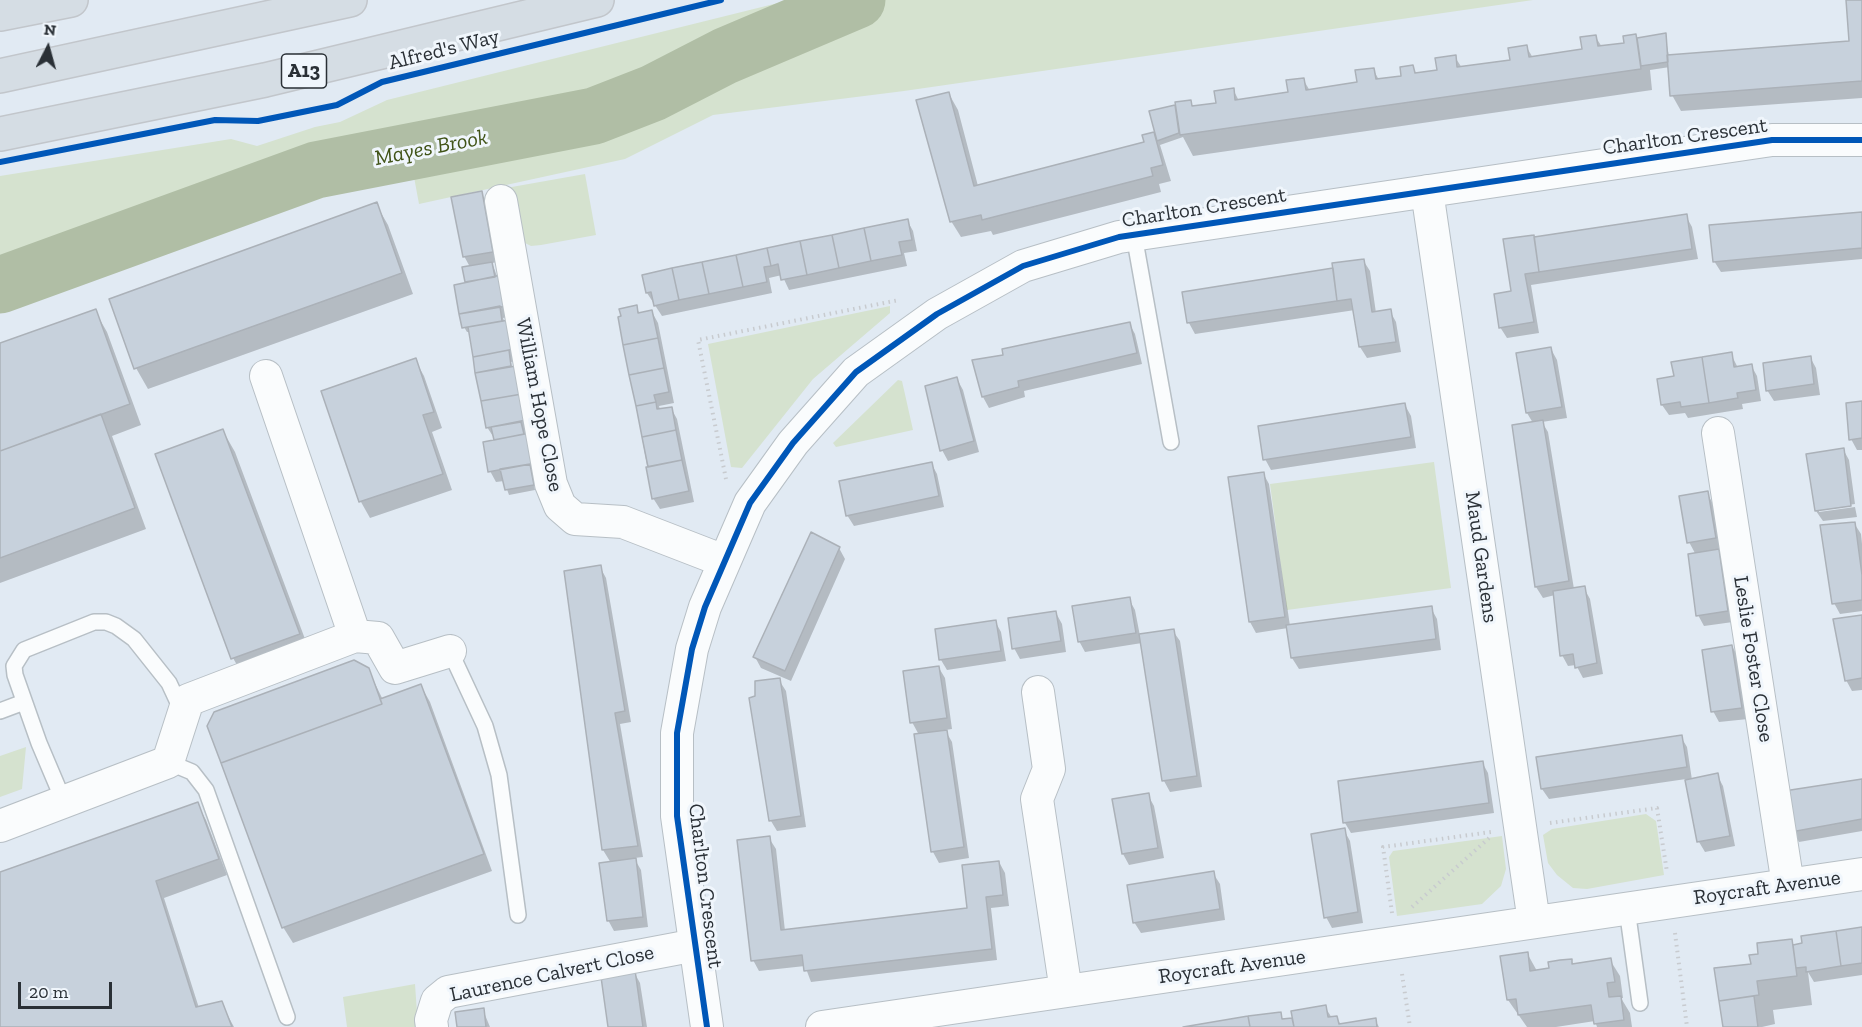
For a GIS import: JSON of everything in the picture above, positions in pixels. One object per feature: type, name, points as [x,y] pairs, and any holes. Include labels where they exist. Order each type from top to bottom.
[{"type":"highway","points":[[0,14],[71,0]]},
{"type":"highway","points":[[0,76],[350,0]]},
{"type":"highway","name":"A13","points":[[0,134],[265,80],[597,0]]},
{"type":"street","name":"Charlton Crescent","points":[[707,1027],[677,816],[677,733],[692,650],[724,561],[750,503],[793,443],[856,372],[923,324],[1023,266],[1119,237],[1772,140],[1862,140]]},
{"type":"street","name":"Maud Gardens","points":[[1427,191],[1534,922]]},
{"type":"street","name":"William Hope Close","points":[[501,201],[551,484],[560,506],[575,519],[623,522],[724,561]]},
{"type":"street","points":[[266,376],[356,636]]},
{"type":"street","name":"Leslie Foster Close","points":[[1718,433],[1788,885]]},
{"type":"street","points":[[0,826],[168,762],[188,700],[356,636],[378,638],[395,668],[450,651]]},
{"type":"street","points":[[1038,692],[1049,769],[1037,799],[1066,991]]},
{"type":"street","name":"Roycraft Avenue","points":[[822,1027],[1066,991],[1395,933],[1534,922],[1862,874]]},
{"type":"street","name":"Laurence Calvert Close","points":[[432,1027],[431,1020],[437,1001],[448,992],[696,945]]},
{"type":"lane","points":[[1134,235],[1171,442]]},
{"type":"lane","points":[[64,802],[24,702],[14,666],[24,650],[94,622],[106,622],[116,626],[134,639],[169,683],[183,716]]},
{"type":"lane","points":[[450,651],[485,726],[499,775],[518,915]]},
{"type":"lane","points":[[0,711],[24,702]]},
{"type":"lane","points":[[168,762],[192,771],[206,790],[287,1017]]},
{"type":"lane","points":[[1627,909],[1640,1003]]},
{"type":"path","points":[[750,503],[726,479],[699,340],[905,299],[923,324]]},
{"type":"path","points":[[1521,827],[1657,808],[1671,902]]},
{"type":"path","points":[[1395,933],[1470,854],[1496,831],[1383,847],[1395,933],[1410,1027]]},
{"type":"green space","points":[[790,0],[1533,0],[904,91],[713,115],[625,159],[419,204],[414,177],[291,203],[0,309],[0,176],[231,139],[257,146],[315,127],[340,122],[387,100]]},
{"type":"green space","points":[[585,174],[596,235],[531,246],[523,242],[506,188]]},
{"type":"green space","points":[[890,306],[890,313],[813,379],[742,468],[731,467],[708,344]]},
{"type":"green space","points":[[898,380],[902,381],[913,430],[836,447],[833,443]]},
{"type":"green space","points":[[1434,462],[1451,588],[1287,610],[1270,484]]},
{"type":"green space","points":[[26,747],[22,789],[0,797],[0,756]]},
{"type":"green space","points":[[1646,814],[1656,821],[1664,875],[1587,889],[1573,888],[1557,875],[1548,863],[1543,835],[1552,829]]},
{"type":"green space","points":[[1502,836],[1506,869],[1501,886],[1482,904],[1397,916],[1389,857],[1393,851]]},
{"type":"green space","points":[[415,984],[418,1027],[347,1027],[343,997]]},
{"type":"building","points":[[1846,0],[1862,0],[1862,81],[1670,96],[1667,55],[1849,41]]},
{"type":"building","points":[[1666,33],[1668,62],[1641,66],[1637,38]]},
{"type":"building","points":[[1636,34],[1641,69],[1180,135],[1175,102],[1191,100],[1192,106],[1216,103],[1214,91],[1234,88],[1235,100],[1288,92],[1286,80],[1304,78],[1306,90],[1357,82],[1355,70],[1374,68],[1376,79],[1401,76],[1400,67],[1413,65],[1415,73],[1437,70],[1435,58],[1456,55],[1457,67],[1510,60],[1508,48],[1527,45],[1529,57],[1582,49],[1580,37],[1596,35],[1598,46],[1624,43],[1623,36]]},
{"type":"building","points":[[949,92],[974,186],[1144,142],[1142,135],[1154,132],[1163,165],[1151,168],[1153,176],[982,220],[981,215],[950,222],[916,100]]},
{"type":"building","points":[[1175,105],[1179,133],[1157,141],[1149,111]]},
{"type":"building","points":[[482,191],[493,252],[463,257],[451,197]]},
{"type":"building","points":[[377,202],[402,273],[134,369],[109,299]]},
{"type":"building","points":[[1862,212],[1862,248],[1713,262],[1709,225]]},
{"type":"building","points":[[1687,214],[1692,249],[1539,272],[1534,237]]},
{"type":"building","points":[[908,219],[912,240],[899,242],[902,255],[871,261],[864,228]]},
{"type":"building","points":[[864,228],[871,261],[839,268],[832,235]]},
{"type":"building","points":[[832,235],[839,268],[807,275],[800,241]]},
{"type":"building","points":[[1534,235],[1539,272],[1525,274],[1534,322],[1499,328],[1494,294],[1511,291],[1503,239]]},
{"type":"building","points":[[800,241],[807,275],[781,280],[778,264],[771,266],[767,248]]},
{"type":"building","points":[[767,248],[771,266],[764,267],[767,282],[743,287],[736,255]]},
{"type":"building","points":[[736,255],[743,287],[709,294],[702,262]]},
{"type":"building","points":[[1364,259],[1372,312],[1391,309],[1396,342],[1359,347],[1351,299],[1337,301],[1332,263]]},
{"type":"building","points":[[492,262],[495,277],[465,282],[462,267]]},
{"type":"building","points":[[702,262],[709,294],[679,300],[672,268]]},
{"type":"building","points":[[672,268],[679,300],[654,306],[651,292],[646,293],[642,275]]},
{"type":"building","points":[[1333,268],[1337,301],[1187,323],[1182,292]]},
{"type":"building","points":[[501,275],[507,306],[459,314],[454,285]]},
{"type":"building","points":[[637,305],[638,313],[652,310],[658,338],[623,345],[618,317],[621,316],[619,309]]},
{"type":"building","points":[[500,306],[502,321],[462,328],[459,314]]},
{"type":"building","points":[[96,309],[130,404],[0,451],[0,343]]},
{"type":"building","points":[[509,320],[514,349],[473,357],[468,327]]},
{"type":"building","points":[[1130,322],[1137,353],[1018,381],[1019,387],[982,397],[972,360],[1003,355],[1002,349]]},
{"type":"building","points":[[658,338],[664,368],[629,375],[623,345]]},
{"type":"building","points":[[1551,347],[1562,407],[1526,413],[1516,353]]},
{"type":"building","points":[[509,350],[511,366],[475,373],[473,357]]},
{"type":"building","points":[[1732,352],[1734,367],[1752,364],[1756,390],[1737,393],[1738,398],[1709,403],[1702,357]]},
{"type":"building","points":[[1811,356],[1814,384],[1766,391],[1763,363]]},
{"type":"building","points":[[1702,357],[1709,403],[1681,407],[1680,402],[1661,405],[1657,379],[1674,376],[1671,362]]},
{"type":"building","points":[[416,358],[434,412],[423,415],[443,474],[359,502],[321,391]]},
{"type":"building","points":[[516,366],[522,394],[481,401],[475,373]]},
{"type":"building","points":[[664,368],[669,392],[654,395],[656,402],[636,406],[629,375]]},
{"type":"building","points":[[957,377],[974,441],[940,451],[925,386]]},
{"type":"building","points":[[522,394],[526,420],[486,428],[481,401]]},
{"type":"building","points":[[1862,401],[1862,438],[1849,440],[1846,403]]},
{"type":"building","points":[[656,402],[657,409],[672,407],[676,430],[642,437],[636,406]]},
{"type":"building","points":[[1405,403],[1411,437],[1263,460],[1258,426]]},
{"type":"building","points":[[101,414],[135,508],[0,558],[0,451]]},
{"type":"building","points":[[1543,420],[1569,581],[1535,587],[1512,425]]},
{"type":"building","points":[[521,422],[524,434],[494,440],[491,427]]},
{"type":"building","points":[[223,429],[300,634],[231,659],[155,454]]},
{"type":"building","points":[[676,430],[682,460],[648,467],[642,437]]},
{"type":"building","points":[[530,433],[536,463],[488,472],[483,442]]},
{"type":"building","points":[[1844,448],[1851,506],[1815,511],[1806,454]]},
{"type":"building","points":[[682,460],[689,491],[652,499],[646,467]]},
{"type":"building","points":[[932,462],[939,496],[846,516],[839,481]]},
{"type":"building","points":[[530,464],[534,485],[505,490],[500,469]]},
{"type":"building","points":[[1264,472],[1285,617],[1249,622],[1228,477]]},
{"type":"building","points":[[1708,491],[1716,538],[1687,543],[1679,496]]},
{"type":"building","points":[[1855,522],[1862,575],[1862,600],[1832,604],[1820,525]]},
{"type":"building","points":[[811,532],[840,547],[785,671],[753,657]]},
{"type":"building","points":[[1719,549],[1728,611],[1696,616],[1688,554]]},
{"type":"building","points":[[601,565],[625,711],[615,713],[638,846],[602,850],[564,571]]},
{"type":"building","points":[[1585,586],[1597,663],[1575,668],[1573,654],[1560,656],[1553,591]]},
{"type":"building","points":[[1130,597],[1136,633],[1078,642],[1072,606]]},
{"type":"building","points":[[1432,606],[1436,639],[1291,658],[1286,625]]},
{"type":"building","points":[[1056,611],[1061,641],[1012,649],[1008,618]]},
{"type":"building","points":[[1862,615],[1862,678],[1845,681],[1833,619]]},
{"type":"building","points":[[996,620],[1001,651],[939,660],[935,629]]},
{"type":"building","points":[[1174,629],[1197,776],[1162,781],[1139,634]]},
{"type":"building","points":[[1732,645],[1742,708],[1711,712],[1702,650]]},
{"type":"building","points":[[354,660],[369,668],[382,704],[221,763],[207,726],[214,712]]},
{"type":"building","points":[[939,666],[947,718],[910,723],[903,671]]},
{"type":"building","points":[[780,678],[801,816],[769,821],[749,698],[755,696],[755,681]]},
{"type":"building","points":[[421,684],[484,854],[282,928],[221,763],[382,704],[380,699]]},
{"type":"building","points":[[947,730],[964,847],[931,852],[914,734]]},
{"type":"building","points":[[1682,735],[1687,767],[1541,789],[1536,757]]},
{"type":"building","points":[[1483,761],[1489,803],[1343,823],[1338,781]]},
{"type":"building","points":[[1718,773],[1730,836],[1697,842],[1685,780]]},
{"type":"building","points":[[1862,779],[1862,819],[1791,832],[1784,791]]},
{"type":"building","points":[[1149,793],[1158,848],[1122,854],[1112,799]]},
{"type":"building","points":[[198,802],[219,859],[156,881],[196,1007],[222,1001],[232,1027],[0,1027],[0,872]]},
{"type":"building","points":[[1345,828],[1358,912],[1324,918],[1311,834]]},
{"type":"building","points":[[770,836],[781,930],[967,908],[962,865],[999,861],[1003,895],[986,897],[992,949],[804,971],[802,955],[751,961],[737,840]]},
{"type":"building","points":[[636,858],[643,917],[607,921],[599,863]]},
{"type":"building","points":[[1214,871],[1220,909],[1133,923],[1127,885]]},
{"type":"building","points":[[1862,927],[1862,963],[1841,966],[1836,931]]},
{"type":"building","points":[[1836,931],[1841,966],[1806,972],[1806,967],[1796,968],[1793,945],[1802,943],[1801,936]]},
{"type":"building","points":[[1792,939],[1797,976],[1757,981],[1759,995],[1719,1001],[1714,968],[1751,964],[1749,955],[1758,954],[1757,943]]},
{"type":"building","points":[[1528,952],[1530,971],[1549,968],[1548,962],[1560,960],[1572,959],[1572,964],[1611,958],[1615,982],[1607,983],[1609,997],[1621,996],[1624,1020],[1594,1024],[1591,1005],[1518,1015],[1516,999],[1507,1000],[1500,956]]},
{"type":"building","points":[[635,970],[643,1027],[608,1027],[601,977]]},
{"type":"building","points":[[1754,996],[1758,1027],[1723,1027],[1719,1001]]},
{"type":"building","points":[[1326,1005],[1328,1017],[1337,1016],[1339,1024],[1376,1018],[1377,1027],[1294,1027],[1291,1011]]},
{"type":"building","points":[[484,1008],[486,1027],[457,1027],[455,1012]]},
{"type":"building","points":[[1281,1012],[1282,1019],[1292,1018],[1294,1027],[1250,1027],[1248,1016]]},
{"type":"building","points":[[1248,1016],[1250,1027],[1183,1027]]},
{"type":"waterway","name":"Mayes Brook","points":[[0,285],[316,170],[594,116],[653,93],[725,56],[857,0]]},
{"type":"cycle path","name":"Alfred's Way","points":[[0,162],[215,120],[258,121],[337,105],[382,82],[721,0]]},
{"type":"cycle path","points":[[707,1027],[677,816],[677,733],[692,649],[705,607],[750,503],[793,443],[856,372],[937,314],[1023,266],[1119,237],[1772,140],[1862,140]]}]
